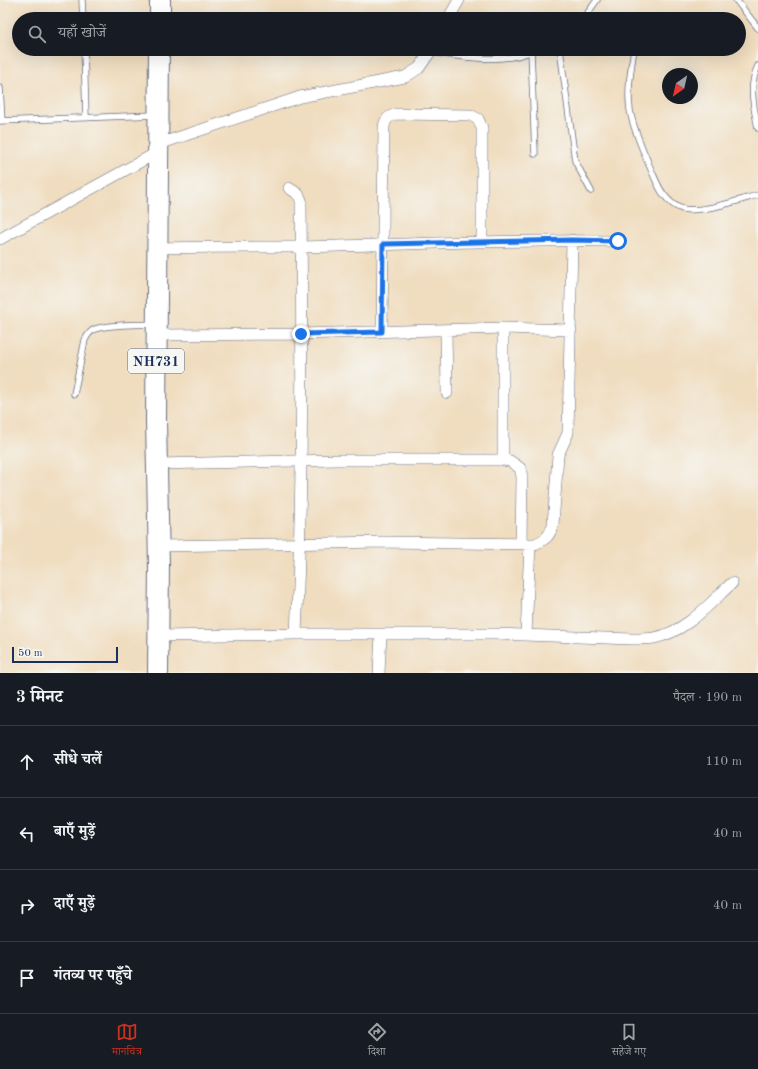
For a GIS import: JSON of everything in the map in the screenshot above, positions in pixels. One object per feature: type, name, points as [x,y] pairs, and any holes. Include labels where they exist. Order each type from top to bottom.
[{"type":"highway","points":[[160,0],[160,12]]},
{"type":"highway","name":"NH731","points":[[158,673],[159,546],[156,420],[160,56]]},
{"type":"street","points":[[452,12],[459,0]]},
{"type":"street","points":[[0,239],[159,148],[300,97],[406,78],[420,68],[428,56]]},
{"type":"street","points":[[382,332],[384,127],[386,119],[396,114],[470,115],[478,119],[482,128],[482,242]]},
{"type":"street","points":[[289,188],[298,194],[301,200],[302,461],[296,634]]},
{"type":"street","points":[[158,248],[301,247],[572,240],[618,241]]},
{"type":"street","points":[[159,546],[383,542],[534,544],[544,540],[550,535],[553,525],[558,455],[568,433],[572,240]]},
{"type":"street","points":[[157,330],[301,334],[503,328],[571,330]]},
{"type":"street","points":[[503,328],[503,460]]},
{"type":"street","points":[[446,330],[447,393]]},
{"type":"street","points":[[157,464],[302,461],[503,460],[515,464],[520,468],[522,477],[525,544],[526,635]]},
{"type":"street","points":[[158,636],[381,634],[526,635],[632,639],[654,638],[672,632],[689,622],[732,583]]},
{"type":"street","points":[[379,673],[381,634]]},
{"type":"lane","points":[[82,0],[83,12]]},
{"type":"lane","points":[[588,12],[597,0]]},
{"type":"lane","points":[[736,0],[745,12]]},
{"type":"lane","points":[[746,13],[758,28]]},
{"type":"lane","points":[[84,56],[86,118]]},
{"type":"lane","points":[[458,56],[488,58],[515,56]]},
{"type":"lane","points":[[531,56],[535,154]]},
{"type":"lane","points":[[561,56],[575,161],[591,191]]},
{"type":"lane","points":[[633,56],[630,110],[634,127],[657,184],[663,194],[680,208],[687,210],[700,209],[758,195]]},
{"type":"lane","points":[[758,66],[754,74],[753,85],[753,100],[758,128]]},
{"type":"lane","points":[[0,88],[1,122],[159,115]]},
{"type":"lane","points":[[74,394],[85,340],[88,334],[94,329],[105,327],[157,330]]},
{"type":"route","points":[[301,334],[382,332],[383,244],[572,240],[618,241]]}]
